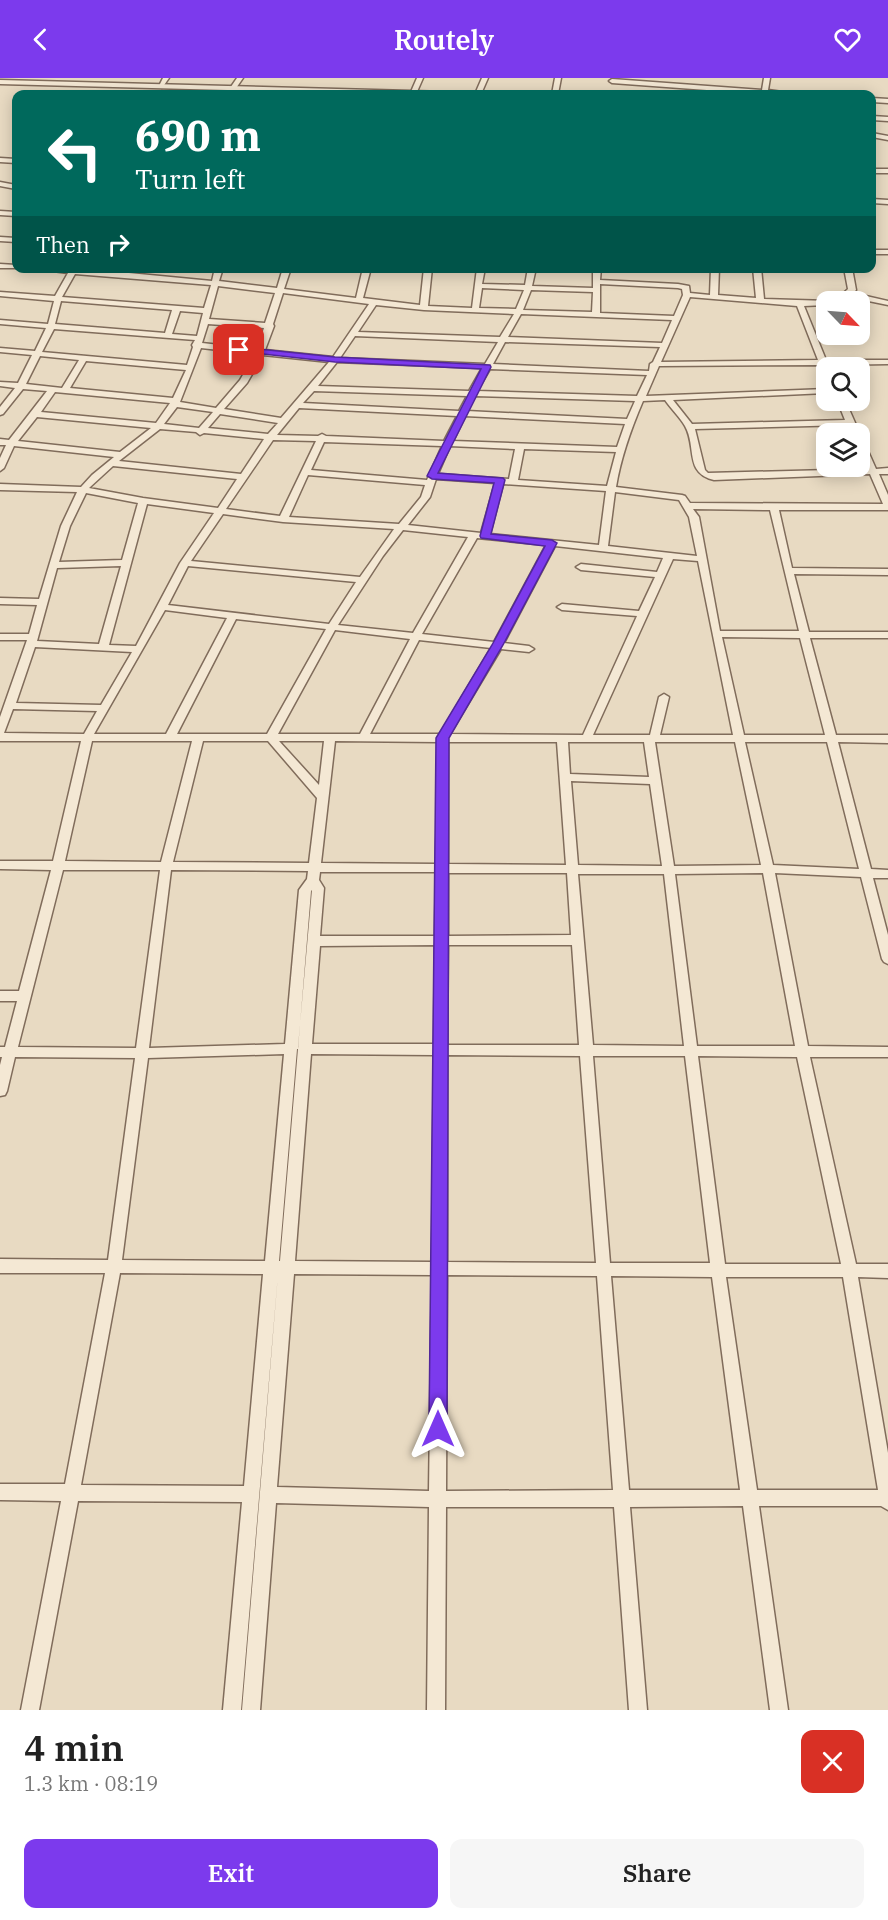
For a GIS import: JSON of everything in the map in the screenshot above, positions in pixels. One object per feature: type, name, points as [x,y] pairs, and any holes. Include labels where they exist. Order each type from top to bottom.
[{"type":"street","points":[[0,82],[164,82],[224,90]]},
{"type":"street","points":[[612,82],[723,90]]},
{"type":"street","points":[[0,412],[21,386],[38,354],[51,326],[58,298],[72,273]]},
{"type":"street","points":[[130,273],[155,278],[424,308],[677,318]]},
{"type":"street","points":[[155,278],[156,273]]},
{"type":"street","points":[[0,732],[32,641],[67,524],[84,490],[110,463],[157,427],[176,403],[204,321],[217,273]]},
{"type":"street","points":[[200,432],[244,381],[260,352],[285,273]]},
{"type":"street","points":[[359,299],[366,273]]},
{"type":"street","points":[[424,308],[428,273]]},
{"type":"street","points":[[475,310],[480,273]]},
{"type":"street","points":[[271,737],[333,625],[399,527],[425,497],[447,442],[519,311],[531,273]]},
{"type":"street","points":[[596,315],[597,273]]},
{"type":"street","points":[[714,298],[715,273]]},
{"type":"street","points":[[757,273],[760,301]]},
{"type":"street","points":[[849,273],[853,286],[851,291]]},
{"type":"street","points":[[477,286],[528,288],[683,286],[686,288],[687,295],[638,399],[621,450],[611,489],[603,549]]},
{"type":"street","points":[[0,294],[207,311]]},
{"type":"street","points":[[687,295],[816,303]]},
{"type":"street","points":[[870,299],[888,303]]},
{"type":"street","points":[[0,1091],[5,1052],[24,996],[58,865],[87,737],[139,649],[185,563],[270,436],[335,360],[374,302]]},
{"type":"street","points":[[800,304],[821,357]]},
{"type":"street","points":[[168,335],[177,308]]},
{"type":"street","points":[[204,321],[270,326]]},
{"type":"street","points":[[0,322],[168,335],[260,352],[335,360],[487,367],[652,369],[816,367]]},
{"type":"street","points":[[351,334],[663,345]]},
{"type":"street","points":[[0,350],[189,368]]},
{"type":"street","points":[[64,390],[84,358]]},
{"type":"street","points":[[870,363],[888,362]]},
{"type":"street","points":[[0,384],[176,403],[284,420]]},
{"type":"street","points":[[312,388],[638,399],[816,392]]},
{"type":"street","points":[[0,468],[11,444],[53,389]]},
{"type":"street","points":[[667,398],[690,427],[701,470],[705,475],[714,477],[888,471]]},
{"type":"street","points":[[298,405],[630,422]]},
{"type":"street","points":[[690,427],[851,422],[846,411]]},
{"type":"street","points":[[35,414],[200,432],[621,450]]},
{"type":"street","points":[[283,519],[322,437]]},
{"type":"street","points":[[0,442],[122,455]]},
{"type":"street","points":[[513,481],[520,445]]},
{"type":"street","points":[[110,463],[243,477]]},
{"type":"street","points":[[689,506],[888,506],[870,464]]},
{"type":"street","points":[[269,1495],[437,1498],[888,1499],[850,1272],[802,1050],[768,869],[738,739],[694,517],[689,506],[682,498],[675,496],[611,489],[500,480],[431,480],[305,472]]},
{"type":"street","points":[[363,738],[416,636],[480,536],[500,480]]},
{"type":"street","points":[[0,487],[84,490],[219,512],[399,527],[702,559]]},
{"type":"street","points":[[103,648],[143,501]]},
{"type":"street","points":[[774,507],[804,635],[888,959]]},
{"type":"street","points":[[436,1710],[442,738],[498,645],[552,543]]},
{"type":"street","points":[[586,739],[669,556]]},
{"type":"street","points":[[54,565],[126,563]]},
{"type":"street","points":[[185,563],[362,580]]},
{"type":"street","points":[[581,567],[660,575]]},
{"type":"street","points":[[788,571],[888,572]]},
{"type":"street","points":[[0,601],[43,602]]},
{"type":"street","points":[[162,607],[529,649]]},
{"type":"street","points":[[562,607],[643,614]]},
{"type":"street","points":[[169,738],[233,616]]},
{"type":"street","points":[[716,634],[888,635]]},
{"type":"street","points":[[0,637],[103,648],[139,649]]},
{"type":"street","points":[[664,697],[652,739],[656,781],[718,1269],[779,1710]]},
{"type":"street","points":[[9,706],[103,708]]},
{"type":"street","points":[[0,737],[888,740]]},
{"type":"street","points":[[271,737],[282,754],[306,776],[322,798]]},
{"type":"street","points":[[30,1710],[114,1267],[140,1053],[166,867],[198,738]]},
{"type":"street","points":[[298,1049],[313,941],[318,888],[314,874],[330,738]]},
{"type":"street","points":[[562,739],[638,1710]]},
{"type":"street","points":[[564,777],[656,781]]},
{"type":"street","points":[[0,865],[166,867],[314,874],[442,868],[768,869],[888,874]]},
{"type":"street","points":[[232,1710],[251,1494],[279,1267],[298,1049],[304,890],[314,874]]},
{"type":"street","points":[[313,941],[578,940]]},
{"type":"street","points":[[0,996],[24,996]]},
{"type":"street","points":[[5,1052],[140,1053],[298,1049],[888,1052]]},
{"type":"street","points":[[0,1266],[888,1271]]},
{"type":"street","points":[[251,1710],[269,1495],[279,1267]]},
{"type":"street","points":[[0,1492],[251,1494]]},
{"type":"route","points":[[239,350],[335,360],[487,367],[432,476],[500,480],[485,536],[552,543],[498,645],[442,738],[438,1429]]}]
